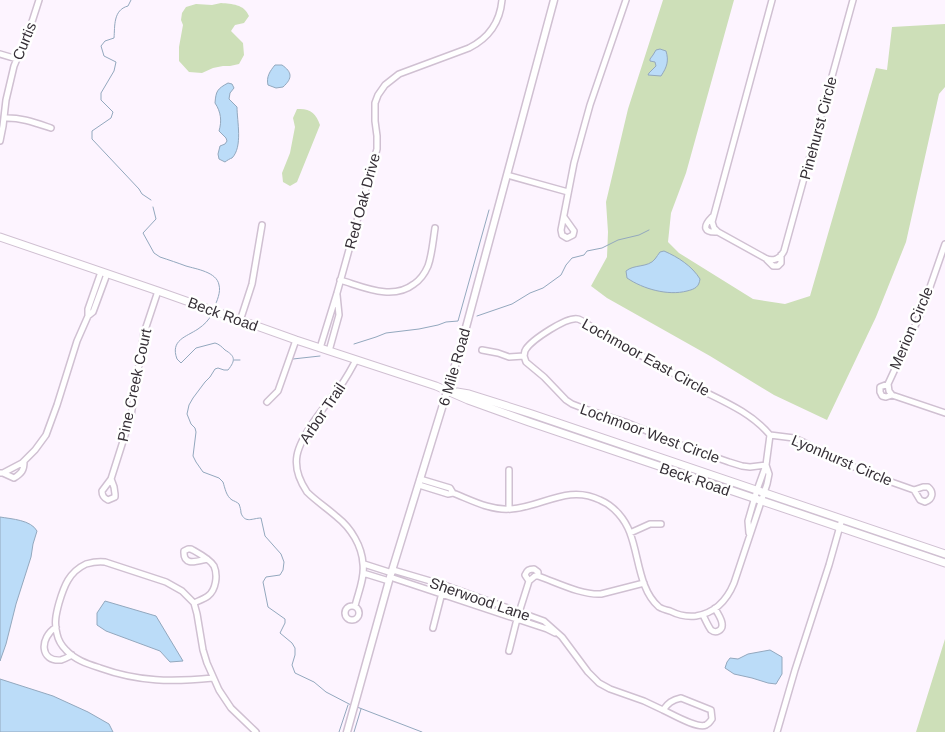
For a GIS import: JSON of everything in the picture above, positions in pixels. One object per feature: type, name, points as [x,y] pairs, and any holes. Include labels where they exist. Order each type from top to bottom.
[{"type":"main road","name":"Beck Road","points":[[0,238],[447,390],[468,400],[529,422],[945,564]]},
{"type":"main road","name":"Beck Road","points":[[447,390],[469,394],[532,414],[945,554]]},
{"type":"street","name":"Curtis","points":[[0,141],[7,92],[39,0]]},
{"type":"street","name":"Red Oak Drive","points":[[320,348],[377,149],[374,111],[380,90],[395,76],[470,48],[480,41],[489,34],[496,22],[502,0]]},
{"type":"street","name":"6 Mile Road","points":[[347,732],[391,575],[460,346],[554,0]]},
{"type":"street","points":[[564,217],[576,156],[590,105],[626,0]]},
{"type":"street","name":"Pinehurst Circle","points":[[772,0],[713,217],[713,226],[718,232],[772,260],[782,255],[853,0]]},
{"type":"street","points":[[0,54],[17,59]]},
{"type":"street","points":[[4,118],[22,120],[51,128]]},
{"type":"street","points":[[507,175],[568,192]]},
{"type":"street","points":[[240,321],[252,284],[262,225]]},
{"type":"street","points":[[340,280],[384,292],[400,291],[412,286],[422,277],[429,264],[435,228]]},
{"type":"street","name":"Merion Circle","points":[[945,244],[921,312],[888,384],[892,394],[945,413]]},
{"type":"street","points":[[2,473],[24,462],[46,435],[57,406],[76,341],[88,316],[93,312],[104,273]]},
{"type":"street","name":"Pine Creek Court","points":[[111,480],[130,416],[144,333],[158,291]]},
{"type":"street","name":"Red Oak Drive","points":[[329,350],[339,315],[337,293]]},
{"type":"street","name":"Lochmoor East Circle","points":[[524,356],[527,348],[533,342],[564,321],[578,318],[611,341],[725,401],[756,421],[770,434]]},
{"type":"street","points":[[267,402],[278,391],[296,340]]},
{"type":"street","points":[[482,350],[509,357],[524,356]]},
{"type":"street","name":"Lochmoor West Circle","points":[[524,356],[526,362],[544,376],[572,404],[729,462],[750,467],[766,465]]},
{"type":"street","name":"Arbor Trail","points":[[355,606],[362,582],[364,564],[358,544],[339,518],[307,492],[300,480],[297,466],[298,452],[302,440],[356,360]]},
{"type":"street","name":"Merion Circle","points":[[888,384],[880,387],[880,392],[882,396],[886,397],[892,394]]},
{"type":"street","points":[[420,482],[450,488],[453,493],[490,507],[509,509],[521,508],[562,495],[582,495],[601,500],[620,514],[630,533],[644,583],[660,607],[677,615],[703,615],[722,602],[734,583],[758,500],[766,465],[770,434]]},
{"type":"street","name":"Lyonhurst Circle","points":[[770,434],[794,438],[836,461],[865,470],[880,478],[914,490]]},
{"type":"street","points":[[2,473],[14,478],[21,474],[24,462]]},
{"type":"street","points":[[509,470],[509,509]]},
{"type":"street","points":[[777,732],[842,519]]},
{"type":"street","points":[[630,533],[650,524],[661,524]]},
{"type":"street","points":[[194,604],[207,597],[215,585],[214,567],[207,559]]},
{"type":"street","points":[[214,678],[184,681],[143,679],[103,670],[76,659],[61,643],[56,627],[55,617],[68,579],[80,567],[98,561],[166,582],[182,590],[194,604],[203,650],[219,690],[231,708],[256,732]]},
{"type":"street","points":[[364,564],[391,575]]},
{"type":"street","points":[[363,573],[391,575]]},
{"type":"street","name":"Sherwood Lane","points":[[391,575],[444,585],[544,621],[562,637],[588,672],[599,683],[697,725],[705,725],[712,719],[709,708],[681,698],[674,700],[663,710]]},
{"type":"street","name":"Sherwood Lane","points":[[391,575],[547,629],[562,637]]},
{"type":"street","points":[[509,651],[516,619],[529,581],[535,576],[581,592],[594,594],[601,594],[644,583]]},
{"type":"street","points":[[433,628],[444,585]]},
{"type":"street","points":[[703,615],[712,630],[718,631],[723,625],[715,608]]},
{"type":"street","points":[[56,627],[50,631],[44,642],[44,650],[47,656],[60,660],[72,655]]},
{"type":"green space","points":[[663,0],[734,0],[686,173],[671,213],[668,242],[679,253],[753,299],[785,304],[810,296],[876,68],[887,70],[892,27],[945,24],[945,87],[939,94],[906,242],[876,317],[827,420],[774,395],[710,356],[607,298],[591,286],[607,257],[606,202],[628,109]]},
{"type":"green space","points":[[221,3],[241,7],[249,16],[244,23],[235,25],[231,31],[243,43],[244,55],[239,64],[213,68],[202,73],[189,72],[179,61],[179,47],[183,25],[181,20],[182,13],[186,7],[196,4],[212,5]]},
{"type":"green space","points":[[297,109],[306,109],[312,112],[317,117],[320,125],[297,182],[290,186],[283,182],[282,173],[290,153],[295,127],[293,118]]},
{"type":"green space","points":[[945,639],[945,732],[916,732]]},
{"type":"water","points":[[656,50],[666,51],[667,55],[665,70],[661,76],[648,75],[656,66],[655,62],[650,61],[650,59]]},
{"type":"water","points":[[275,65],[282,65],[288,70],[290,75],[290,78],[283,87],[276,88],[268,85],[269,74]]},
{"type":"water","points":[[228,83],[232,84],[234,88],[230,93],[229,99],[237,107],[239,134],[235,153],[232,158],[225,162],[219,159],[218,154],[220,146],[227,141],[219,131],[219,110],[215,103],[218,91]]},
{"type":"water","points":[[664,251],[679,259],[693,270],[700,279],[696,287],[680,292],[664,292],[640,285],[627,278],[626,271],[633,267],[649,264],[660,252]]},
{"type":"water","points":[[0,517],[26,522],[37,531],[0,661]]},
{"type":"water","points":[[105,601],[156,616],[183,661],[170,662],[160,651],[106,631],[97,625],[97,613]]},
{"type":"water","points":[[770,650],[782,657],[782,674],[776,684],[734,674],[725,668],[730,658],[738,659],[748,654]]},
{"type":"water","points":[[0,679],[53,696],[88,712],[109,724],[113,732],[0,732]]},
{"type":"waterway","points":[[131,0],[128,6],[123,8],[117,15],[114,38],[105,41],[101,46],[104,56],[116,62],[114,71],[101,93],[101,100],[113,112],[111,118],[92,131],[92,139],[142,194],[151,200]]},
{"type":"waterway","points":[[153,207],[156,219],[143,233],[154,253],[160,257],[206,272],[214,277],[219,285],[214,308]]},
{"type":"waterway","points":[[354,344],[386,333],[458,321],[489,210]]},
{"type":"waterway","points":[[477,316],[512,304],[530,293],[543,288],[561,275],[572,258],[649,230]]},
{"type":"waterway","points":[[212,314],[202,326],[177,343],[175,353],[181,363],[196,348],[215,343],[231,354],[233,358],[228,370],[215,369],[189,405],[187,414],[196,432],[193,456],[203,472],[219,478],[223,482],[228,496],[239,504],[241,513],[245,518],[250,520],[261,518],[265,536],[281,554],[284,562],[280,575],[266,577],[263,582],[268,607],[285,619],[280,633],[295,648],[292,665],[295,673],[314,682],[326,692],[351,705]]},
{"type":"waterway","points":[[293,359],[320,356]]},
{"type":"waterway","points":[[234,360],[240,360]]},
{"type":"waterway","points":[[339,732],[348,705]]},
{"type":"waterway","points":[[357,707],[422,732]]},
{"type":"waterway","points":[[354,732],[361,709]]}]
